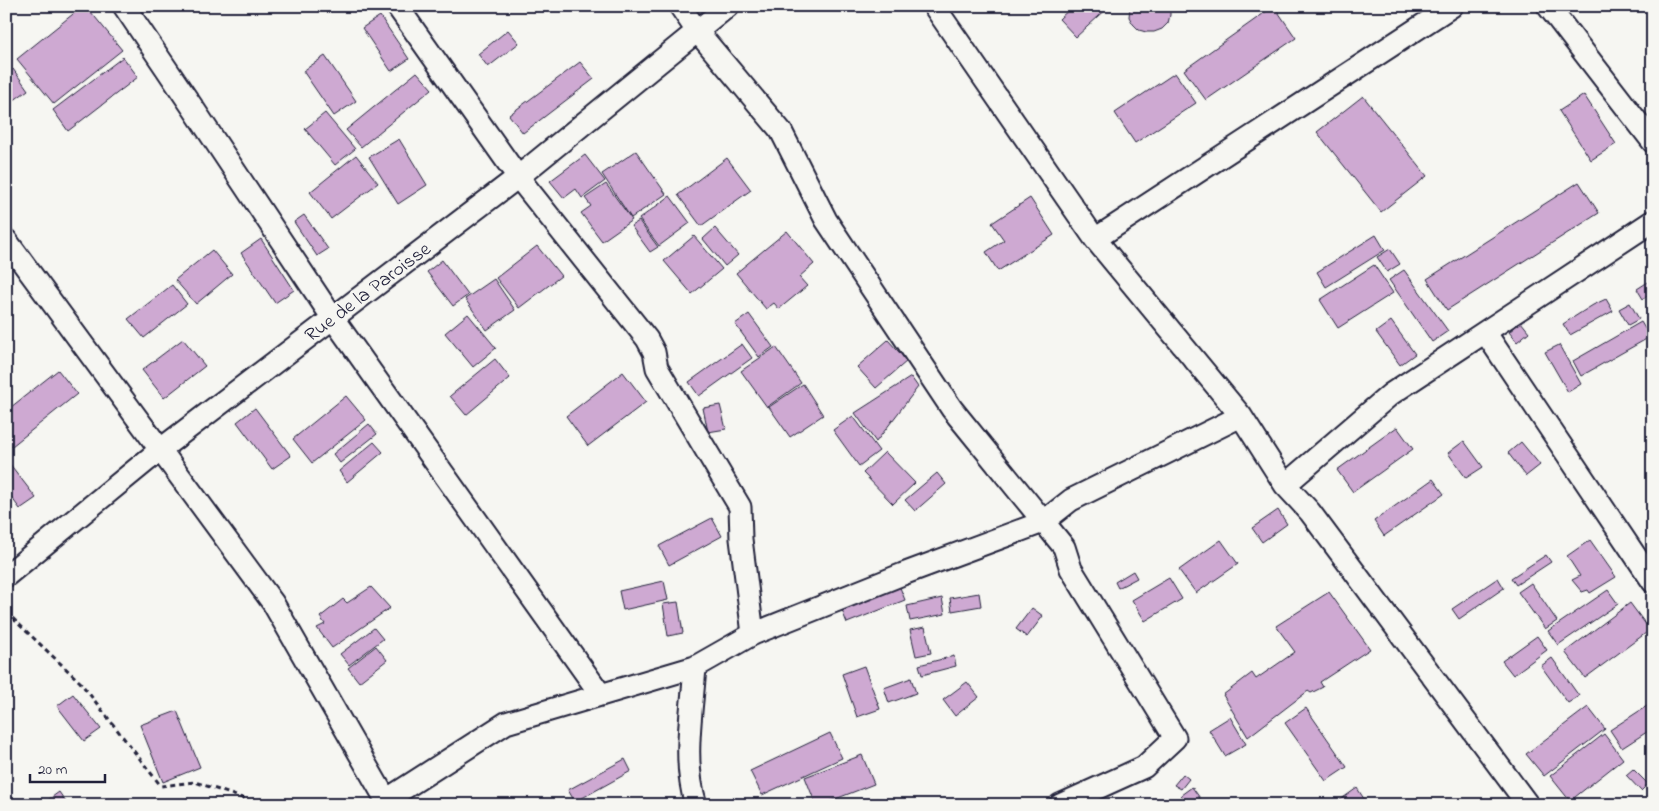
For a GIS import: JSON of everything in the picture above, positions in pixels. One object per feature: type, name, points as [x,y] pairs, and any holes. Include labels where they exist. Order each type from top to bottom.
[{"type":"street","points":[[124,6],[332,317],[601,695]]},
{"type":"street","points":[[397,6],[518,177],[647,339],[654,352],[657,368],[740,507],[741,538],[753,634]]},
{"type":"street","points":[[680,6],[697,31],[781,131],[826,220],[952,409],[1064,547],[1071,569],[1175,738],[1144,767],[1089,799],[1060,805]]},
{"type":"street","name":"Rue de la Paroisse","points":[[6,576],[161,449],[518,177],[728,6]]},
{"type":"street","points":[[934,6],[1095,239],[1241,416],[1285,485],[1310,512],[1528,805]]},
{"type":"street","points":[[1095,239],[1452,6]]},
{"type":"street","points":[[1548,6],[1653,142]]},
{"type":"street","points":[[1285,485],[1391,394],[1653,221]]},
{"type":"street","points":[[6,240],[13,265],[161,449],[273,603],[388,802],[506,723],[695,667],[753,634],[903,574],[1043,522],[1071,500],[1241,416]]},
{"type":"street","points":[[1484,332],[1653,582]]},
{"type":"street","points":[[695,667],[688,759],[690,780],[696,805]]},
{"type":"path","points":[[6,612],[80,682],[161,786],[195,782],[263,805]]},
{"type":"building","points":[[83,6],[86,6],[122,50],[54,104],[17,59]]},
{"type":"building","points":[[1073,6],[1110,6],[1076,37],[1059,19]]},
{"type":"building","points":[[1130,6],[1170,6],[1168,23],[1162,29],[1154,32],[1139,30],[1129,17]]},
{"type":"building","points":[[1274,6],[1296,38],[1206,100],[1184,70]]},
{"type":"building","points":[[380,16],[409,59],[391,71],[362,28]]},
{"type":"building","points":[[508,30],[519,43],[488,67],[478,54]]},
{"type":"building","points":[[325,56],[356,101],[334,116],[303,71]]},
{"type":"building","points":[[123,57],[138,77],[68,131],[53,110]]},
{"type":"building","points":[[580,62],[594,79],[523,133],[509,115]]},
{"type":"building","points":[[13,69],[28,90],[6,106],[6,74]]},
{"type":"building","points":[[417,72],[432,89],[361,147],[346,130]]},
{"type":"building","points":[[1175,73],[1196,103],[1135,143],[1115,113]]},
{"type":"building","points":[[1584,95],[1616,144],[1591,160],[1559,111]]},
{"type":"building","points":[[1363,96],[1427,176],[1381,212],[1317,132]]},
{"type":"building","points":[[325,113],[355,149],[335,165],[305,129]]},
{"type":"building","points":[[399,139],[427,185],[398,204],[369,157]]},
{"type":"building","points":[[636,151],[666,194],[631,218],[602,174]]},
{"type":"building","points":[[356,155],[378,183],[331,219],[310,192]]},
{"type":"building","points":[[585,155],[605,181],[582,198],[576,189],[564,198],[550,181]]},
{"type":"building","points":[[727,158],[751,190],[701,226],[678,195]]},
{"type":"building","points":[[1579,182],[1599,213],[1447,310],[1427,279]]},
{"type":"building","points":[[606,184],[632,220],[602,241],[581,213],[591,206],[585,198]]},
{"type":"building","points":[[670,196],[690,223],[659,246],[639,219]]},
{"type":"building","points":[[1030,198],[1054,235],[998,271],[986,252],[1004,240],[992,223]]},
{"type":"building","points":[[304,215],[328,249],[317,256],[294,222]]},
{"type":"building","points":[[639,221],[658,247],[650,252],[631,226]]},
{"type":"building","points":[[715,228],[738,255],[725,266],[703,239]]},
{"type":"building","points":[[787,231],[814,264],[799,277],[807,286],[779,309],[774,303],[766,309],[736,273]]},
{"type":"building","points":[[1376,235],[1385,250],[1326,287],[1317,272]]},
{"type":"building","points":[[694,236],[722,269],[692,294],[664,261]]},
{"type":"building","points":[[261,239],[294,290],[275,303],[241,253]]},
{"type":"building","points":[[537,246],[561,276],[519,308],[496,278]]},
{"type":"building","points":[[1390,249],[1400,264],[1387,272],[1377,257]]},
{"type":"building","points":[[212,250],[232,274],[196,304],[175,280]]},
{"type":"building","points":[[442,260],[468,295],[453,306],[427,272]]},
{"type":"building","points":[[1374,265],[1393,293],[1338,328],[1320,300]]},
{"type":"building","points":[[1404,270],[1448,331],[1432,342],[1389,280]]},
{"type":"building","points":[[494,279],[515,310],[487,330],[465,299]]},
{"type":"building","points":[[1648,282],[1653,292],[1643,299],[1637,289]]},
{"type":"building","points":[[172,285],[187,304],[144,338],[128,319]]},
{"type":"building","points":[[1606,299],[1613,311],[1570,335],[1563,324]]},
{"type":"building","points":[[1630,303],[1639,319],[1628,325],[1619,309]]},
{"type":"building","points":[[468,314],[496,348],[473,367],[445,333]]},
{"type":"building","points":[[749,314],[773,347],[759,357],[735,324]]},
{"type":"building","points":[[1391,321],[1415,354],[1400,365],[1376,332]]},
{"type":"building","points":[[1521,322],[1529,332],[1517,342],[1509,332]]},
{"type":"building","points":[[1641,322],[1650,337],[1581,376],[1573,361]]},
{"type":"building","points":[[183,339],[205,366],[164,398],[142,370]]},
{"type":"building","points":[[888,340],[907,361],[876,388],[857,367]]},
{"type":"building","points":[[742,344],[752,358],[699,396],[689,382]]},
{"type":"building","points":[[1559,345],[1581,384],[1568,392],[1545,352]]},
{"type":"building","points":[[776,347],[801,383],[767,407],[741,371]]},
{"type":"building","points":[[495,359],[510,378],[466,415],[450,396]]},
{"type":"building","points":[[58,370],[77,394],[12,446],[6,440],[6,411]]},
{"type":"building","points":[[623,372],[646,402],[588,446],[566,416]]},
{"type":"building","points":[[911,377],[918,387],[876,442],[855,413]]},
{"type":"building","points":[[803,384],[823,415],[790,437],[769,407]]},
{"type":"building","points":[[346,396],[366,420],[312,463],[293,439]]},
{"type":"building","points":[[720,405],[726,429],[708,432],[703,408]]},
{"type":"building","points":[[255,408],[291,456],[272,469],[237,422]]},
{"type":"building","points":[[853,416],[879,451],[859,466],[833,430]]},
{"type":"building","points":[[369,424],[377,434],[340,463],[333,454]]},
{"type":"building","points":[[1397,427],[1413,449],[1353,492],[1337,470]]},
{"type":"building","points":[[1464,441],[1483,467],[1466,478],[1448,453]]},
{"type":"building","points":[[374,442],[383,452],[347,482],[339,471]]},
{"type":"building","points":[[1521,442],[1540,465],[1526,476],[1508,453]]},
{"type":"building","points":[[885,452],[915,483],[893,504],[863,473]]},
{"type":"building","points":[[6,459],[36,498],[20,509],[6,490]]},
{"type":"building","points":[[937,473],[946,484],[915,511],[905,500]]},
{"type":"building","points":[[1433,479],[1444,494],[1384,536],[1374,521]]},
{"type":"building","points":[[1278,510],[1287,524],[1262,542],[1252,528]]},
{"type":"building","points":[[712,518],[722,536],[669,565],[659,546]]},
{"type":"building","points":[[1221,540],[1238,564],[1196,593],[1179,570]]},
{"type":"building","points":[[1590,540],[1616,577],[1590,593],[1588,590],[1582,592],[1572,580],[1580,576],[1567,556]]},
{"type":"building","points":[[1546,555],[1551,562],[1516,585],[1511,578]]},
{"type":"building","points":[[1133,571],[1137,578],[1118,588],[1115,582]]},
{"type":"building","points":[[1169,578],[1182,599],[1145,621],[1132,600]]},
{"type":"building","points":[[1498,578],[1504,588],[1459,619],[1452,609]]},
{"type":"building","points":[[664,581],[668,600],[623,610],[619,591]]},
{"type":"building","points":[[1531,583],[1557,621],[1545,629],[1518,592]]},
{"type":"building","points":[[899,585],[905,600],[847,623],[841,608]]},
{"type":"building","points":[[371,587],[390,608],[332,648],[317,628],[325,624],[320,617],[343,599],[347,603]]},
{"type":"building","points":[[1608,590],[1618,604],[1558,645],[1548,631]]},
{"type":"building","points":[[1329,592],[1370,649],[1320,682],[1323,687],[1311,693],[1308,691],[1248,737],[1223,695],[1252,673],[1256,679],[1295,652],[1276,626]]},
{"type":"building","points":[[979,593],[981,606],[952,611],[950,598]]},
{"type":"building","points":[[942,598],[945,614],[910,621],[907,606]]},
{"type":"building","points":[[678,602],[683,633],[668,636],[663,604]]},
{"type":"building","points":[[1630,603],[1650,630],[1585,678],[1565,652]]},
{"type":"building","points":[[1032,608],[1043,616],[1027,637],[1016,629]]},
{"type":"building","points":[[925,627],[931,653],[916,656],[910,630]]},
{"type":"building","points":[[374,628],[383,639],[349,665],[340,654]]},
{"type":"building","points":[[1537,636],[1547,650],[1513,675],[1502,661]]},
{"type":"building","points":[[376,646],[387,660],[359,682],[348,668]]},
{"type":"building","points":[[954,656],[956,666],[922,675],[919,665]]},
{"type":"building","points":[[1552,658],[1579,696],[1568,703],[1541,666]]},
{"type":"building","points":[[864,666],[880,709],[857,717],[842,674]]},
{"type":"building","points":[[911,678],[916,693],[889,703],[884,688]]},
{"type":"building","points":[[967,682],[979,697],[955,716],[943,700]]},
{"type":"building","points":[[73,694],[101,729],[84,741],[57,706]]},
{"type":"building","points":[[1653,702],[1653,728],[1622,748],[1610,730]]},
{"type":"building","points":[[1588,707],[1605,729],[1544,776],[1526,754]]},
{"type":"building","points":[[1306,708],[1347,767],[1326,781],[1285,723]]},
{"type":"building","points":[[177,711],[200,767],[163,782],[140,725]]},
{"type":"building","points":[[1230,717],[1246,744],[1225,756],[1209,730]]},
{"type":"building","points":[[830,733],[842,758],[762,795],[750,771]]},
{"type":"building","points":[[1604,734],[1623,759],[1570,801],[1550,776]]},
{"type":"building","points":[[862,755],[874,784],[816,805],[805,777]]},
{"type":"building","points":[[625,759],[631,771],[575,802],[568,790]]},
{"type":"building","points":[[1633,769],[1648,784],[1641,791],[1626,775]]},
{"type":"building","points":[[1183,774],[1189,779],[1181,789],[1174,785]]},
{"type":"building","points":[[1192,787],[1205,805],[1188,805],[1181,795]]},
{"type":"building","points":[[1357,788],[1368,805],[1333,805]]},
{"type":"building","points":[[59,792],[68,805],[41,805]]},
{"type":"building","points":[[877,798],[880,805],[863,805],[863,803]]}]
